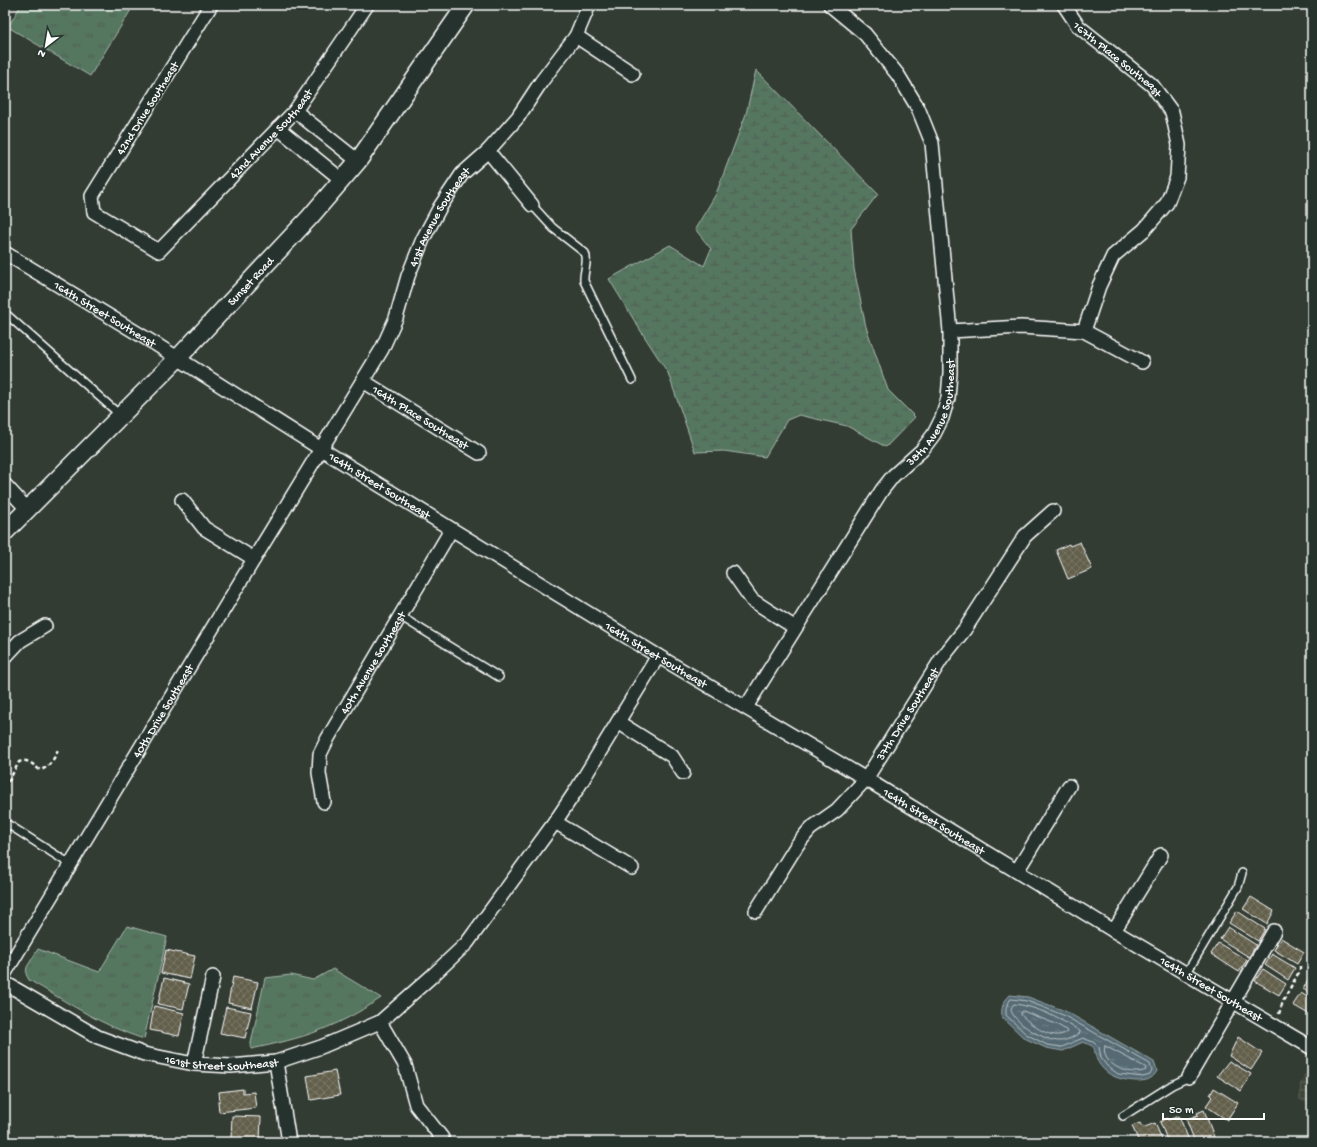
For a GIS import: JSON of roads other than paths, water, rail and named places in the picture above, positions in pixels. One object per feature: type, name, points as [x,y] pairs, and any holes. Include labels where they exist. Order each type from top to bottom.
[{"type":"street","name":"42nd Drive Southeast","points":[[159,251],[94,212],[92,196],[211,5]]},
{"type":"street","name":"42nd Avenue Southeast","points":[[159,251],[295,111],[367,5]]},
{"type":"street","name":"Sunset Road","points":[[5,532],[177,359],[310,217],[358,161],[466,5]]},
{"type":"street","name":"41st Avenue Southeast","points":[[321,449],[385,343],[396,318],[408,276],[423,239],[440,207],[462,174],[488,151],[518,118],[541,82],[576,36],[589,5]]},
{"type":"street","name":"38th Avenue Southeast","points":[[746,707],[794,627],[882,490],[893,476],[922,450],[934,434],[942,418],[948,398],[950,331],[932,143],[918,108],[898,75],[865,34],[830,5]]},
{"type":"street","name":"167th Place Southeast","points":[[1064,5],[1078,26],[1152,85],[1172,112],[1179,145],[1177,176],[1167,203],[1144,230],[1113,256],[1099,286],[1084,331]]},
{"type":"street","points":[[576,36],[633,74]]},
{"type":"street","points":[[295,111],[358,161]]},
{"type":"street","points":[[278,128],[342,180]]},
{"type":"street","points":[[488,151],[532,205]]},
{"type":"street","name":"164th Street Southeast","points":[[5,253],[157,345],[451,530],[658,656],[866,778],[1186,974],[1312,1048]]},
{"type":"street","points":[[950,331],[1021,327],[1084,331],[1142,362]]},
{"type":"street","name":"164th Place Southeast","points":[[362,381],[479,453]]},
{"type":"street","name":"40th Drive Southeast","points":[[5,973],[321,449]]},
{"type":"street","points":[[5,485],[28,509]]},
{"type":"street","points":[[182,500],[204,528],[254,559]]},
{"type":"street","name":"37th Drive Southeast","points":[[756,911],[796,845],[810,829],[837,810],[866,778],[942,658],[965,629],[1025,536],[1053,511]]},
{"type":"street","name":"40th Avenue Southeast","points":[[324,802],[320,773],[320,754],[451,530]]},
{"type":"street","points":[[733,573],[752,600],[794,627]]},
{"type":"street","points":[[5,657],[20,641],[45,626]]},
{"type":"street","name":"161st Street Southeast","points":[[5,983],[98,1037],[144,1054],[194,1064],[231,1066],[276,1062],[321,1047],[380,1022],[467,943],[555,822],[577,789],[658,656]]},
{"type":"street","points":[[618,722],[672,756],[683,773]]},
{"type":"street","points":[[1017,871],[1069,786]]},
{"type":"street","points":[[555,822],[632,868]]},
{"type":"street","points":[[1114,930],[1161,855]]},
{"type":"street","points":[[1189,1076],[1274,931]]},
{"type":"street","points":[[194,1064],[213,977]]},
{"type":"street","points":[[380,1022],[405,1065],[416,1105],[442,1138]]},
{"type":"street","points":[[276,1062],[288,1142]]},
{"type":"lane","points":[[532,205],[553,228],[585,253],[587,258],[584,282],[632,380]]},
{"type":"lane","points":[[5,313],[121,415]]},
{"type":"lane","points":[[400,616],[499,677]]},
{"type":"lane","points":[[9,825],[70,864]]},
{"type":"lane","points":[[1186,974],[1238,887],[1242,873]]},
{"type":"lane","points":[[1123,1116],[1189,1076]]},
{"type":"water","points":[[1010,995],[1028,997],[1065,1011],[1154,1062],[1157,1071],[1151,1078],[1146,1080],[1124,1080],[1104,1070],[1097,1060],[1093,1047],[1088,1044],[1083,1042],[1063,1051],[1046,1048],[1024,1038],[1002,1017],[1003,1005]]}]
